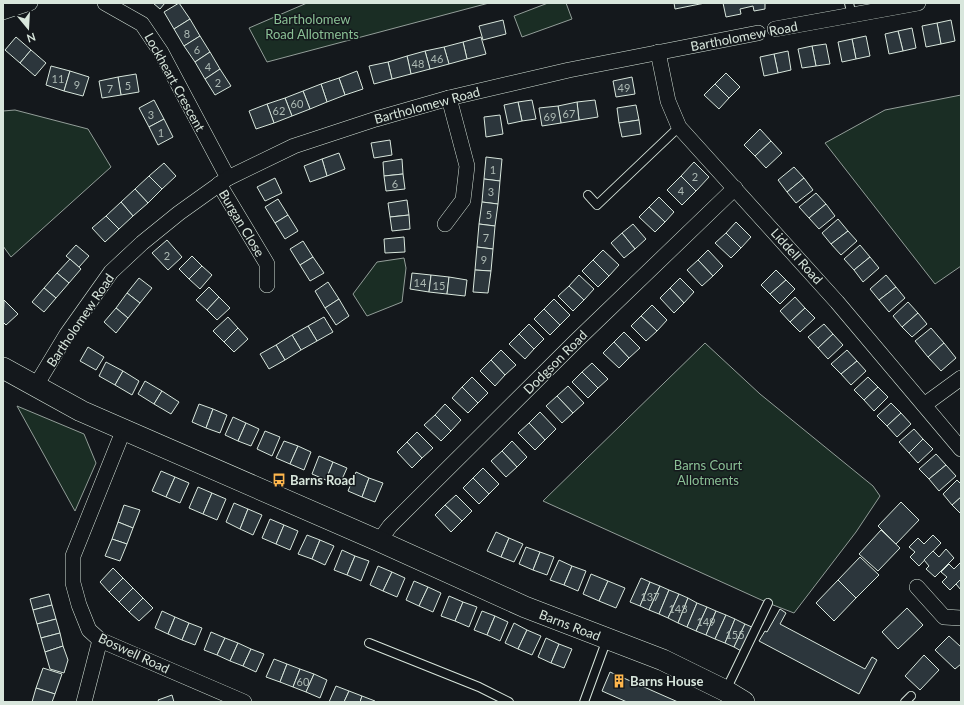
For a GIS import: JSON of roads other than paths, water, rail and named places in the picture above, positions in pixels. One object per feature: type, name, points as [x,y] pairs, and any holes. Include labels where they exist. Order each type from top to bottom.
[{"type":"street","points":[[3,12],[30,3]]},
{"type":"street","name":"Lockheart Crescent","points":[[105,3],[142,24],[161,52],[224,181]]},
{"type":"street","name":"Bartholomew Road","points":[[775,30],[850,9],[918,3]]},
{"type":"street","name":"Bartholomew Road","points":[[35,387],[67,334],[112,272],[142,243],[179,212],[224,181],[294,146],[376,119],[449,98],[569,70],[758,33]]},
{"type":"street","name":"Liddell Road","points":[[658,52],[668,101],[679,128],[837,302],[961,449]]},
{"type":"street","points":[[445,224],[463,200],[467,166],[449,98]]},
{"type":"street","name":"Burgan Close","points":[[224,181],[267,264],[267,285]]},
{"type":"street","name":"Dodgson Road","points":[[380,541],[390,526],[435,481],[735,188]]},
{"type":"street","name":"Barns Road","points":[[3,368],[81,411],[380,541],[524,607],[663,660],[726,691],[744,702]]},
{"type":"street","points":[[924,405],[961,378]]},
{"type":"street","name":"Boswell Road","points":[[124,429],[72,556],[73,583],[79,605],[89,630],[100,640],[244,702]]},
{"type":"street","points":[[917,587],[944,617],[961,618]]},
{"type":"street","points":[[84,702],[100,640]]},
{"type":"lane","name":"Bartholomew Road","points":[[758,33],[775,30]]},
{"type":"lane","points":[[588,195],[597,205],[679,128]]},
{"type":"lane","points":[[726,691],[768,603]]},
{"type":"lane","points":[[584,702],[608,639]]},
{"type":"lane","points":[[370,643],[479,687],[509,702]]},
{"type":"place","name":"Barns Road","points":[[279,480]]},
{"type":"place","name":"Barns House","points":[[619,681]]},
{"type":"park label","name":"Bartholomew Road Allotments","points":[[312,26]]},
{"type":"park label","name":"Barns Court Allotments","points":[[708,472]]}]
